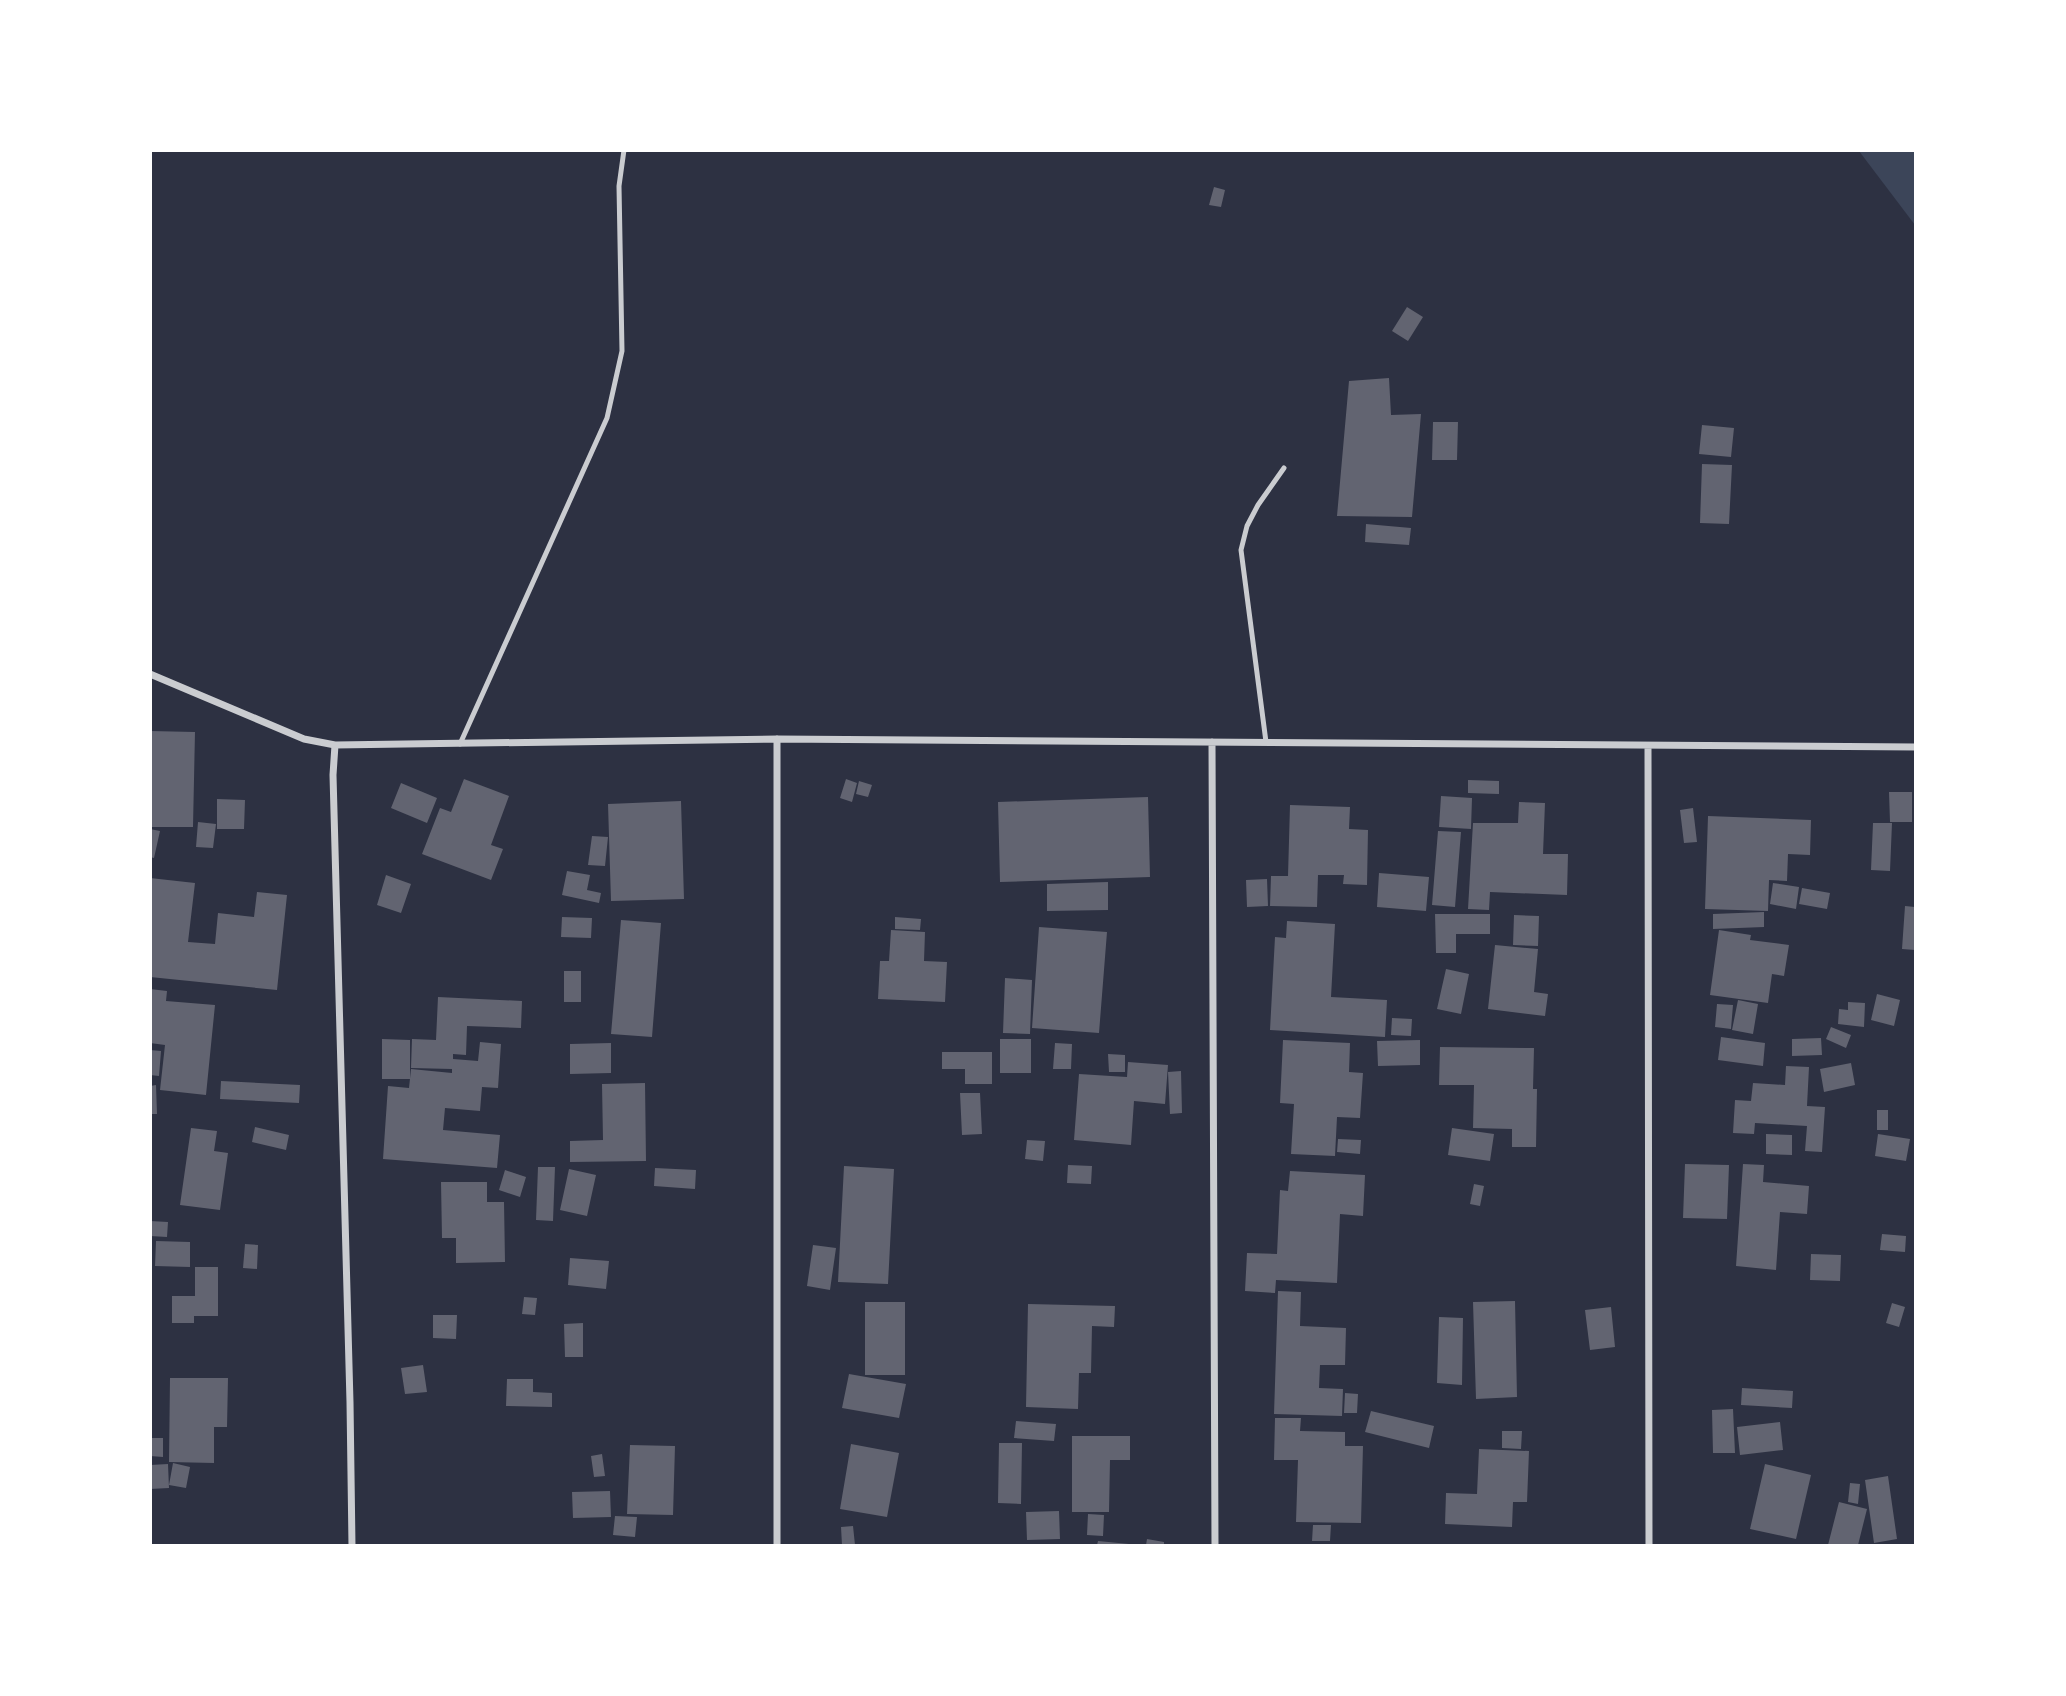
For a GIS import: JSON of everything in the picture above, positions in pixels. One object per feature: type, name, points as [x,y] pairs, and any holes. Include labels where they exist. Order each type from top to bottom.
[{"type":"street","points":[[150,674],[304,739],[335,745],[776,739],[1916,747]]},
{"type":"street","points":[[776,739],[777,1545]]},
{"type":"street","points":[[1212,742],[1215,1545]]},
{"type":"street","points":[[335,745],[333,775],[352,1545]]},
{"type":"street","points":[[1648,746],[1649,1545]]},
{"type":"lane","points":[[460,744],[607,418],[622,351],[619,186],[624,150]]},
{"type":"lane","points":[[1266,742],[1241,550],[1247,526],[1258,505],[1284,468]]},
{"type":"shaded area","points":[[1859,151],[1915,151],[1915,225]]},
{"type":"building","points":[[1214,187],[1225,190],[1221,207],[1209,205]]},
{"type":"building","points":[[1407,307],[1423,317],[1408,341],[1392,331]]},
{"type":"building","points":[[1389,378],[1391,415],[1421,414],[1412,517],[1337,516],[1349,381]]},
{"type":"building","points":[[1433,422],[1458,422],[1457,460],[1432,460]]},
{"type":"building","points":[[1702,425],[1734,428],[1731,457],[1699,454]]},
{"type":"building","points":[[1702,464],[1732,465],[1729,524],[1700,523]]},
{"type":"building","points":[[1366,524],[1411,528],[1409,545],[1365,542]]},
{"type":"building","points":[[150,731],[195,732],[193,827],[150,827]]},
{"type":"building","points":[[464,779],[509,796],[491,845],[503,849],[491,880],[422,854],[440,808],[451,812]]},
{"type":"building","points":[[846,779],[857,783],[852,802],[840,798]]},
{"type":"building","points":[[1468,780],[1499,781],[1499,794],[1468,793]]},
{"type":"building","points":[[859,781],[872,785],[868,797],[856,794]]},
{"type":"building","points":[[401,783],[437,798],[427,823],[391,808]]},
{"type":"building","points":[[1889,792],[1912,792],[1912,822],[1890,822]]},
{"type":"building","points":[[1441,796],[1472,798],[1471,829],[1439,827]]},
{"type":"building","points":[[1148,797],[1150,877],[1000,882],[998,802]]},
{"type":"building","points":[[217,799],[245,800],[244,829],[217,829]]},
{"type":"building","points":[[681,801],[684,899],[611,901],[608,804]]},
{"type":"building","points":[[1519,802],[1545,803],[1543,854],[1568,854],[1567,895],[1490,892],[1489,910],[1468,909],[1473,823],[1518,823]]},
{"type":"building","points":[[1290,805],[1350,807],[1349,829],[1368,830],[1367,885],[1343,884],[1344,875],[1318,875],[1317,907],[1270,906],[1271,876],[1288,876]]},
{"type":"building","points":[[1693,808],[1697,842],[1684,843],[1680,810]]},
{"type":"building","points":[[1708,816],[1811,820],[1810,855],[1788,854],[1787,881],[1769,880],[1768,911],[1705,909]]},
{"type":"building","points":[[198,822],[216,824],[213,848],[196,847]]},
{"type":"building","points":[[1873,823],[1892,823],[1890,871],[1871,870]]},
{"type":"building","points":[[150,829],[160,831],[154,858],[150,857]]},
{"type":"building","points":[[1438,831],[1461,832],[1455,907],[1432,905]]},
{"type":"building","points":[[592,836],[608,837],[605,866],[588,865]]},
{"type":"building","points":[[567,871],[590,875],[587,890],[601,893],[599,903],[562,895]]},
{"type":"building","points":[[1379,873],[1429,877],[1426,911],[1377,907]]},
{"type":"building","points":[[386,875],[411,884],[401,913],[377,905]]},
{"type":"building","points":[[150,878],[195,883],[188,942],[215,944],[218,913],[254,917],[257,892],[287,895],[277,990],[150,977]]},
{"type":"building","points":[[1267,879],[1268,906],[1247,907],[1246,880]]},
{"type":"building","points":[[1108,882],[1108,910],[1047,911],[1047,884]]},
{"type":"building","points":[[1773,883],[1799,887],[1796,909],[1770,904]]},
{"type":"building","points":[[1802,888],[1830,893],[1827,909],[1799,904]]},
{"type":"building","points":[[1905,906],[1915,907],[1915,950],[1902,949]]},
{"type":"building","points":[[1764,912],[1764,927],[1713,929],[1713,914]]},
{"type":"building","points":[[1435,914],[1490,914],[1490,934],[1456,934],[1456,953],[1436,953]]},
{"type":"building","points":[[1514,915],[1539,916],[1538,946],[1513,945]]},
{"type":"building","points":[[562,917],[592,918],[591,938],[561,937]]},
{"type":"building","points":[[895,917],[921,919],[920,930],[895,929]]},
{"type":"building","points":[[621,920],[661,923],[652,1037],[611,1034]]},
{"type":"building","points":[[1287,921],[1335,924],[1331,997],[1387,1000],[1385,1037],[1270,1030],[1275,937],[1286,938]]},
{"type":"building","points":[[1039,927],[1107,932],[1099,1033],[1032,1028]]},
{"type":"building","points":[[891,930],[925,932],[924,961],[947,962],[945,1002],[878,999],[880,961],[889,961]]},
{"type":"building","points":[[1719,930],[1751,935],[1750,940],[1789,945],[1784,976],[1772,974],[1768,1003],[1710,995]]},
{"type":"building","points":[[1495,945],[1538,949],[1534,992],[1548,994],[1545,1016],[1488,1009]]},
{"type":"building","points":[[1446,969],[1469,974],[1461,1014],[1437,1009]]},
{"type":"building","points":[[564,971],[581,971],[581,1002],[564,1002]]},
{"type":"building","points":[[1005,978],[1032,980],[1030,1034],[1003,1033]]},
{"type":"building","points":[[150,989],[167,991],[166,1001],[215,1005],[206,1095],[160,1090],[165,1045],[150,1043]]},
{"type":"building","points":[[1877,994],[1900,1000],[1894,1026],[1871,1020]]},
{"type":"building","points":[[438,997],[522,1001],[521,1028],[467,1026],[466,1055],[453,1054],[453,1059],[478,1061],[480,1042],[501,1044],[498,1088],[482,1087],[480,1111],[445,1108],[443,1130],[500,1135],[497,1168],[383,1159],[388,1086],[409,1088],[411,1069],[452,1073],[452,1069],[411,1068],[412,1039],[436,1040]]},
{"type":"building","points":[[1738,1000],[1758,1004],[1753,1034],[1732,1030]]},
{"type":"building","points":[[1848,1002],[1865,1003],[1864,1027],[1838,1024],[1839,1009],[1848,1010]]},
{"type":"building","points":[[1717,1004],[1733,1005],[1731,1029],[1715,1027]]},
{"type":"building","points":[[1392,1018],[1412,1019],[1411,1036],[1391,1035]]},
{"type":"building","points":[[1831,1027],[1851,1035],[1846,1048],[1826,1039]]},
{"type":"building","points":[[1721,1037],[1765,1043],[1763,1066],[1718,1060]]},
{"type":"building","points":[[1821,1038],[1822,1055],[1792,1056],[1792,1039]]},
{"type":"building","points":[[382,1039],[410,1040],[410,1079],[382,1079]]},
{"type":"building","points":[[1000,1039],[1031,1039],[1031,1073],[1000,1073]]},
{"type":"building","points":[[1283,1040],[1350,1043],[1349,1072],[1363,1073],[1360,1118],[1337,1117],[1335,1156],[1291,1154],[1294,1104],[1280,1103]]},
{"type":"building","points":[[1420,1040],[1420,1065],[1378,1066],[1377,1041]]},
{"type":"building","points":[[611,1043],[611,1073],[570,1074],[570,1044]]},
{"type":"building","points":[[1055,1043],[1072,1044],[1071,1069],[1053,1069]]},
{"type":"building","points":[[1440,1047],[1534,1048],[1533,1089],[1537,1089],[1536,1147],[1512,1147],[1512,1129],[1473,1128],[1474,1085],[1439,1085]]},
{"type":"building","points":[[150,1050],[161,1051],[159,1076],[150,1075]]},
{"type":"building","points":[[942,1052],[992,1052],[992,1084],[965,1084],[965,1069],[942,1069]]},
{"type":"building","points":[[1108,1054],[1125,1055],[1125,1072],[1109,1072]]},
{"type":"building","points":[[1128,1062],[1168,1065],[1165,1104],[1134,1101],[1131,1145],[1074,1140],[1079,1074],[1127,1077]]},
{"type":"building","points":[[1851,1063],[1855,1085],[1824,1092],[1820,1069]]},
{"type":"building","points":[[1786,1066],[1809,1067],[1807,1106],[1825,1107],[1822,1152],[1805,1151],[1807,1126],[1755,1123],[1754,1134],[1733,1133],[1735,1100],[1751,1101],[1753,1083],[1785,1085]]},
{"type":"building","points":[[1181,1071],[1182,1113],[1170,1114],[1168,1072]]},
{"type":"building","points":[[221,1081],[300,1085],[299,1103],[220,1099]]},
{"type":"building","points":[[645,1083],[646,1161],[570,1162],[570,1141],[603,1140],[602,1084]]},
{"type":"building","points":[[156,1085],[157,1114],[150,1114],[150,1086]]},
{"type":"building","points":[[960,1093],[980,1093],[982,1134],[962,1135]]},
{"type":"building","points":[[1877,1110],[1888,1110],[1888,1130],[1877,1130]]},
{"type":"building","points":[[255,1127],[289,1135],[286,1150],[252,1142]]},
{"type":"building","points":[[191,1128],[217,1131],[214,1151],[228,1153],[220,1210],[180,1205]]},
{"type":"building","points":[[1452,1128],[1494,1134],[1490,1161],[1448,1155]]},
{"type":"building","points":[[1766,1134],[1792,1135],[1792,1155],[1766,1154]]},
{"type":"building","points":[[1878,1134],[1910,1139],[1906,1161],[1875,1156]]},
{"type":"building","points":[[1338,1139],[1361,1140],[1360,1154],[1337,1152]]},
{"type":"building","points":[[1027,1140],[1045,1141],[1043,1161],[1025,1159]]},
{"type":"building","points":[[1685,1164],[1729,1165],[1727,1219],[1683,1218]]},
{"type":"building","points":[[1743,1164],[1764,1165],[1763,1182],[1809,1186],[1807,1214],[1780,1212],[1776,1270],[1736,1266]]},
{"type":"building","points":[[1068,1165],[1092,1166],[1091,1184],[1067,1183]]},
{"type":"building","points":[[844,1166],[894,1169],[888,1284],[838,1282]]},
{"type":"building","points":[[538,1167],[555,1167],[553,1221],[536,1220]]},
{"type":"building","points":[[655,1168],[696,1170],[695,1189],[654,1186]]},
{"type":"building","points":[[569,1169],[596,1175],[587,1216],[560,1210]]},
{"type":"building","points":[[505,1170],[526,1177],[520,1197],[499,1190]]},
{"type":"building","points":[[1290,1171],[1365,1175],[1363,1216],[1340,1214],[1337,1283],[1276,1280],[1275,1293],[1245,1291],[1247,1253],[1277,1254],[1280,1190],[1288,1191]]},
{"type":"building","points":[[441,1182],[487,1182],[487,1202],[504,1202],[505,1262],[456,1263],[456,1238],[442,1238]]},
{"type":"building","points":[[1474,1184],[1484,1186],[1480,1206],[1470,1204]]},
{"type":"building","points":[[150,1221],[168,1222],[167,1237],[150,1236]]},
{"type":"building","points":[[1882,1234],[1906,1236],[1905,1252],[1880,1250]]},
{"type":"building","points":[[156,1241],[190,1242],[190,1267],[155,1266]]},
{"type":"building","points":[[245,1244],[258,1245],[257,1269],[243,1268]]},
{"type":"building","points":[[813,1245],[836,1248],[830,1290],[807,1286]]},
{"type":"building","points":[[1811,1254],[1841,1255],[1840,1281],[1810,1280]]},
{"type":"building","points":[[570,1258],[609,1261],[606,1289],[568,1285]]},
{"type":"building","points":[[195,1267],[218,1267],[218,1316],[194,1316],[194,1323],[172,1323],[172,1296],[195,1296]]},
{"type":"building","points":[[1278,1291],[1301,1292],[1300,1326],[1346,1328],[1345,1365],[1320,1365],[1319,1388],[1343,1389],[1342,1416],[1274,1414]]},
{"type":"building","points":[[524,1297],[537,1298],[535,1315],[522,1314]]},
{"type":"building","points":[[1515,1301],[1517,1397],[1476,1399],[1473,1302]]},
{"type":"building","points":[[865,1302],[905,1302],[905,1375],[865,1375]]},
{"type":"building","points":[[1892,1303],[1905,1307],[1899,1327],[1886,1323]]},
{"type":"building","points":[[1028,1304],[1115,1306],[1114,1327],[1092,1326],[1091,1373],[1079,1373],[1078,1409],[1026,1407]]},
{"type":"building","points":[[1611,1307],[1615,1347],[1590,1350],[1585,1310]]},
{"type":"building","points":[[433,1315],[457,1315],[456,1339],[433,1338]]},
{"type":"building","points":[[1439,1317],[1463,1318],[1462,1385],[1437,1383]]},
{"type":"building","points":[[583,1323],[583,1357],[565,1357],[564,1324]]},
{"type":"building","points":[[423,1365],[427,1392],[405,1394],[401,1368]]},
{"type":"building","points":[[849,1374],[906,1384],[899,1418],[842,1408]]},
{"type":"building","points":[[170,1378],[228,1378],[227,1427],[214,1427],[214,1463],[169,1462]]},
{"type":"building","points":[[507,1379],[533,1379],[533,1392],[552,1393],[552,1407],[506,1406]]},
{"type":"building","points":[[1742,1388],[1793,1391],[1792,1408],[1741,1405]]},
{"type":"building","points":[[1345,1393],[1358,1394],[1357,1413],[1344,1413]]},
{"type":"building","points":[[1733,1409],[1735,1453],[1713,1453],[1712,1410]]},
{"type":"building","points":[[1371,1411],[1434,1426],[1429,1448],[1365,1432]]},
{"type":"building","points":[[1275,1418],[1301,1418],[1300,1431],[1345,1432],[1345,1446],[1363,1446],[1361,1523],[1296,1522],[1298,1460],[1274,1460]]},
{"type":"building","points":[[1016,1421],[1056,1424],[1054,1441],[1014,1438]]},
{"type":"building","points":[[1780,1422],[1783,1450],[1740,1455],[1737,1427]]},
{"type":"building","points":[[1502,1431],[1522,1431],[1521,1449],[1502,1448]]},
{"type":"building","points":[[1072,1436],[1130,1436],[1130,1460],[1110,1460],[1109,1512],[1072,1512]]},
{"type":"building","points":[[150,1438],[163,1438],[163,1457],[150,1456]]},
{"type":"building","points":[[999,1443],[1022,1443],[1021,1504],[998,1503]]},
{"type":"building","points":[[851,1444],[899,1453],[887,1517],[840,1509]]},
{"type":"building","points":[[630,1445],[675,1446],[673,1515],[627,1514]]},
{"type":"building","points":[[1479,1449],[1529,1451],[1527,1502],[1513,1502],[1512,1527],[1445,1524],[1446,1493],[1477,1494]]},
{"type":"building","points":[[602,1454],[605,1476],[594,1477],[591,1456]]},
{"type":"building","points":[[173,1463],[190,1467],[186,1488],[169,1485]]},
{"type":"building","points":[[168,1464],[169,1488],[150,1489],[150,1465]]},
{"type":"building","points":[[1765,1464],[1811,1475],[1796,1539],[1750,1529]]},
{"type":"building","points":[[1888,1476],[1897,1539],[1874,1543],[1865,1480]]},
{"type":"building","points":[[1850,1483],[1860,1484],[1858,1504],[1848,1502]]},
{"type":"building","points":[[610,1491],[611,1517],[573,1518],[572,1492]]},
{"type":"building","points":[[1839,1502],[1867,1509],[1858,1545],[1828,1545]]},
{"type":"building","points":[[1059,1511],[1060,1539],[1027,1540],[1026,1512]]},
{"type":"building","points":[[1088,1514],[1104,1515],[1103,1536],[1087,1535]]},
{"type":"building","points":[[615,1516],[637,1517],[635,1537],[613,1535]]},
{"type":"building","points":[[1313,1525],[1331,1525],[1330,1541],[1312,1541]]},
{"type":"building","points":[[853,1526],[855,1545],[842,1545],[841,1527]]},
{"type":"building","points":[[1147,1539],[1164,1542],[1164,1545],[1146,1545]]},
{"type":"building","points":[[1098,1541],[1129,1544],[1129,1545],[1097,1545]]}]
